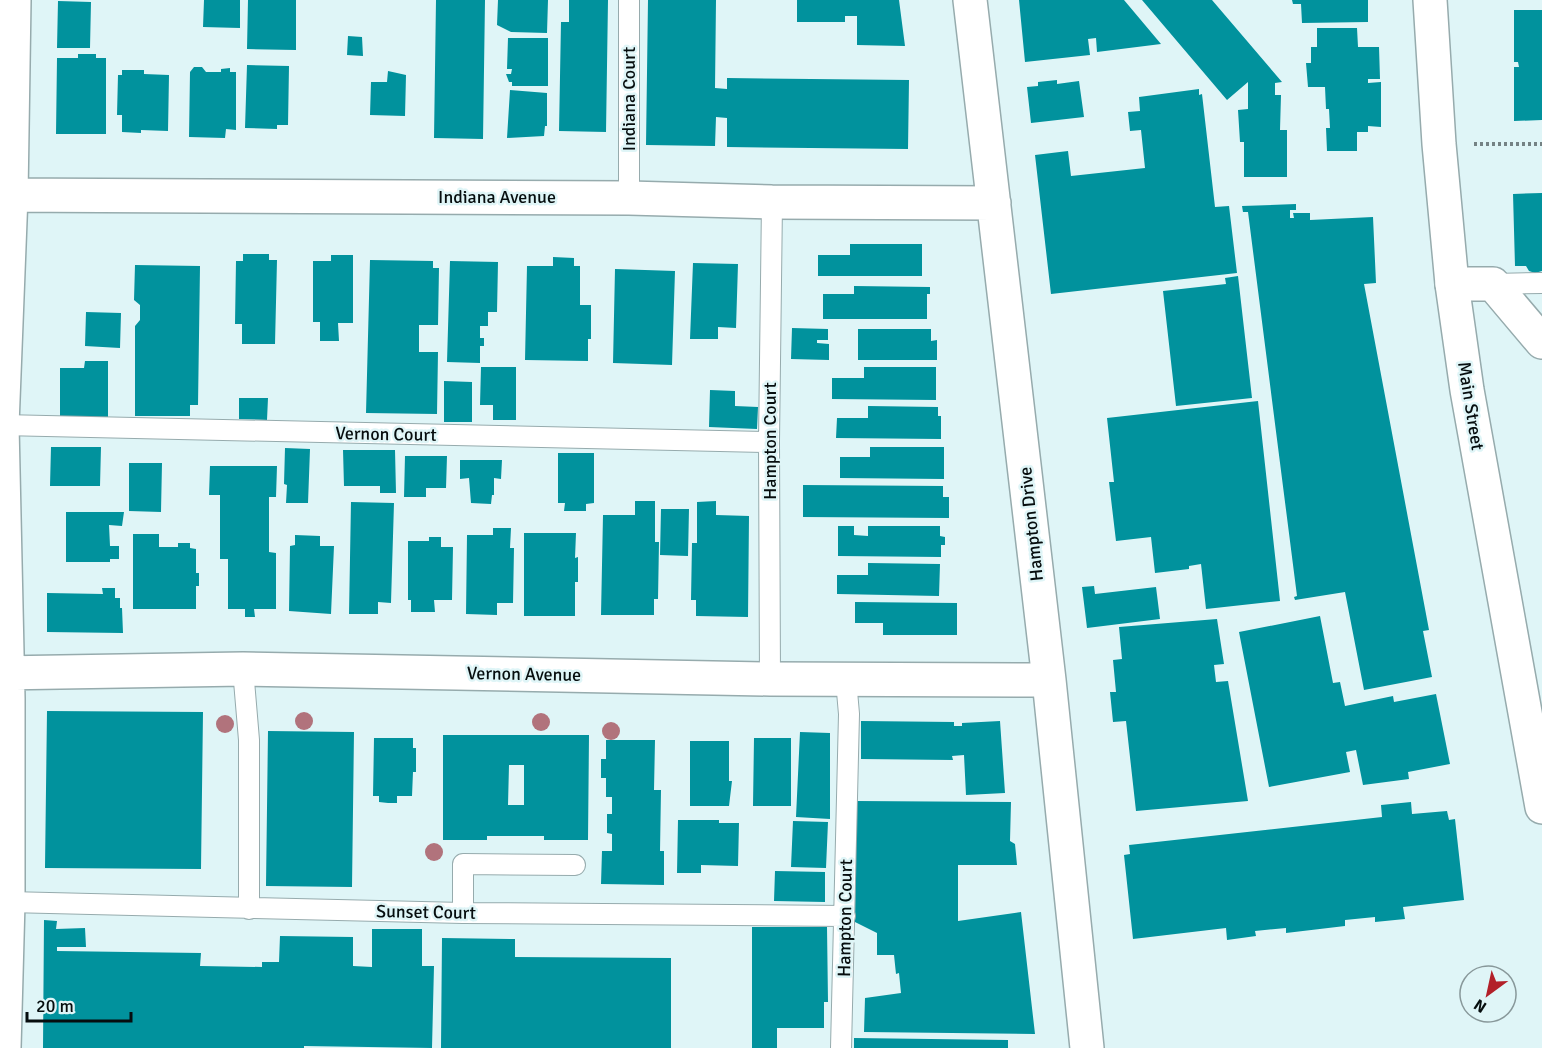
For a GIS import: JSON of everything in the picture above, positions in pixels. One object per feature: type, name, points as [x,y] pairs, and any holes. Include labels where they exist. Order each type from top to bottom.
[{"type":"street","points":[[4,1048],[8,902],[2,425],[6,195],[14,0]]},
{"type":"street","name":"Hampton Drive","points":[[970,0],[1049,680],[1087,1048]]},
{"type":"street","name":"Main Street","points":[[1430,0],[1439,144],[1452,284],[1467,390],[1542,807]]},
{"type":"street","name":"Indiana Avenue","points":[[6,195],[629,198],[772,202],[994,203]]},
{"type":"street","points":[[1452,284],[1493,284],[1542,342]]},
{"type":"street","name":"Vernon Avenue","points":[[4,673],[243,669],[770,679],[1049,680]]},
{"type":"lane","name":"Indiana Court","points":[[629,0],[629,198]]},
{"type":"lane","name":"Hampton Court","points":[[770,679],[769,442],[772,202]]},
{"type":"lane","points":[[1493,284],[1542,284]]},
{"type":"lane","name":"Vernon Court","points":[[2,425],[769,442]]},
{"type":"lane","points":[[243,669],[249,740],[249,909]]},
{"type":"lane","name":"Hampton Court","points":[[841,1048],[849,714],[846,680]]},
{"type":"lane","points":[[463,913],[463,864],[575,865]]},
{"type":"lane","name":"Sunset Court","points":[[8,902],[463,913],[845,916]]},
{"type":"path","points":[[1439,144],[1542,144]]},
{"type":"building","points":[[204,0],[240,0],[240,28],[203,27]]},
{"type":"building","points":[[248,0],[296,0],[296,50],[247,49]]},
{"type":"building","points":[[436,0],[485,0],[483,139],[434,138]]},
{"type":"building","points":[[498,0],[548,0],[547,33],[511,32],[497,25]]},
{"type":"building","points":[[569,0],[608,0],[606,132],[559,131],[561,22],[569,22]]},
{"type":"building","points":[[648,0],[716,0],[715,88],[727,89],[727,78],[909,80],[908,149],[727,147],[727,118],[716,117],[715,146],[646,145]]},
{"type":"building","points":[[797,0],[899,0],[905,46],[857,45],[857,16],[845,16],[845,22],[797,22]]},
{"type":"building","points":[[1019,0],[1124,0],[1161,44],[1097,52],[1096,38],[1088,39],[1090,55],[1025,62]]},
{"type":"building","points":[[1142,0],[1212,0],[1282,82],[1275,83],[1275,95],[1281,95],[1280,130],[1287,130],[1287,177],[1244,177],[1244,142],[1240,142],[1238,110],[1248,109],[1248,82],[1227,100]]},
{"type":"building","points":[[1292,0],[1368,0],[1368,22],[1302,23],[1301,4],[1293,4]]},
{"type":"building","points":[[58,1],[91,2],[90,48],[57,48]]},
{"type":"building","points":[[1514,10],[1542,10],[1542,120],[1514,121],[1514,67],[1519,67],[1518,62],[1514,62]]},
{"type":"building","points":[[1317,28],[1357,28],[1358,47],[1379,47],[1380,79],[1368,79],[1368,83],[1381,82],[1381,127],[1368,126],[1368,132],[1357,132],[1357,151],[1327,151],[1326,128],[1330,128],[1325,87],[1308,87],[1306,63],[1311,63],[1311,47],[1317,47]]},
{"type":"building","points":[[348,36],[362,37],[363,56],[347,55]]},
{"type":"building","points":[[508,38],[548,38],[548,86],[512,86],[506,74],[511,74],[512,69],[507,69]]},
{"type":"building","points":[[78,54],[96,54],[96,58],[106,58],[106,134],[56,134],[57,58],[78,58]]},
{"type":"building","points":[[247,65],[289,66],[288,125],[277,125],[277,129],[245,128]]},
{"type":"building","points":[[194,67],[202,67],[206,72],[221,72],[221,69],[230,68],[230,72],[236,72],[236,130],[226,129],[225,138],[189,137],[190,72]]},
{"type":"building","points":[[122,70],[144,70],[144,74],[169,75],[168,131],[122,132],[122,115],[117,115],[118,75],[122,75]]},
{"type":"building","points":[[388,71],[406,75],[405,116],[370,115],[371,82],[387,82]]},
{"type":"building","points":[[1057,80],[1057,84],[1079,81],[1084,117],[1031,123],[1027,87],[1038,86],[1038,82]]},
{"type":"building","points":[[1199,89],[1199,95],[1202,94],[1215,207],[1229,206],[1237,273],[1051,294],[1035,155],[1068,151],[1071,176],[1145,168],[1141,130],[1130,131],[1128,112],[1140,111],[1139,97]]},
{"type":"building","points":[[510,90],[547,93],[547,126],[545,126],[544,136],[507,138]]},
{"type":"building","points":[[1542,193],[1542,271],[1535,273],[1529,271],[1526,266],[1515,266],[1513,194]]},
{"type":"building","points":[[1296,204],[1296,210],[1290,210],[1290,218],[1294,218],[1293,213],[1310,213],[1310,220],[1373,217],[1376,283],[1364,284],[1429,630],[1423,631],[1432,677],[1364,690],[1345,592],[1295,600],[1294,597],[1297,596],[1248,212],[1243,212],[1242,206]]},
{"type":"building","points":[[850,244],[922,244],[922,276],[818,276],[818,255],[850,255]]},
{"type":"building","points":[[243,254],[269,254],[269,260],[277,260],[275,344],[242,344],[242,324],[235,324],[236,261],[243,261]]},
{"type":"building","points":[[331,255],[353,255],[353,323],[338,323],[339,341],[320,341],[320,322],[313,322],[313,261],[331,261]]},
{"type":"building","points":[[553,257],[574,258],[574,266],[580,266],[580,305],[591,305],[591,339],[588,339],[588,361],[525,360],[527,266],[553,266]]},
{"type":"building","points":[[370,260],[433,261],[433,268],[439,268],[438,325],[419,325],[419,352],[438,352],[437,414],[366,413]]},
{"type":"building","points":[[450,261],[498,262],[497,312],[488,312],[488,326],[480,326],[480,338],[484,338],[484,346],[480,346],[480,363],[447,362]]},
{"type":"building","points":[[693,263],[738,264],[736,328],[718,327],[718,339],[690,339]]},
{"type":"building","points":[[135,265],[200,266],[198,405],[190,405],[190,416],[135,416],[135,326],[140,320],[140,305],[134,300]]},
{"type":"building","points":[[615,269],[675,271],[672,365],[613,363]]},
{"type":"building","points":[[1238,276],[1252,398],[1176,406],[1163,291],[1226,284],[1225,278]]},
{"type":"building","points":[[854,286],[930,287],[930,294],[927,294],[927,319],[823,319],[823,294],[854,294]]},
{"type":"building","points":[[86,312],[121,313],[120,348],[85,346]]},
{"type":"building","points":[[792,328],[828,329],[828,340],[817,340],[817,343],[829,344],[829,360],[791,359]]},
{"type":"building","points":[[858,329],[931,329],[931,341],[937,340],[937,360],[858,360]]},
{"type":"building","points":[[85,361],[108,361],[108,417],[60,417],[60,368],[84,368]]},
{"type":"building","points":[[481,367],[516,367],[516,420],[493,420],[493,405],[480,405]]},
{"type":"building","points":[[864,367],[936,367],[936,400],[832,399],[832,378],[864,378]]},
{"type":"building","points":[[444,381],[472,382],[472,422],[444,422]]},
{"type":"building","points":[[710,390],[735,391],[735,406],[758,407],[757,429],[709,427]]},
{"type":"building","points":[[239,398],[268,398],[267,420],[239,419]]},
{"type":"building","points":[[1258,401],[1280,601],[1206,609],[1201,564],[1189,566],[1189,569],[1155,573],[1151,537],[1116,541],[1109,482],[1114,482],[1107,418]]},
{"type":"building","points":[[868,406],[938,407],[938,416],[941,416],[941,439],[836,438],[837,418],[868,418]]},
{"type":"building","points":[[51,447],[101,447],[100,486],[50,486]]},
{"type":"building","points":[[870,447],[944,447],[944,479],[840,478],[840,457],[870,457]]},
{"type":"building","points":[[285,448],[310,449],[308,503],[286,503]]},
{"type":"building","points":[[343,450],[395,450],[396,493],[380,493],[380,486],[344,486]]},
{"type":"building","points":[[558,453],[594,453],[594,503],[586,504],[586,511],[564,511],[565,503],[558,503]]},
{"type":"building","points":[[405,456],[447,456],[446,488],[426,488],[426,497],[404,497]]},
{"type":"building","points":[[460,460],[502,460],[501,479],[494,478],[494,495],[492,495],[491,504],[471,503],[469,478],[460,479]]},
{"type":"building","points":[[129,463],[162,463],[161,512],[129,511]]},
{"type":"building","points":[[210,466],[277,466],[276,497],[269,497],[269,552],[276,553],[276,609],[254,609],[255,617],[245,617],[245,609],[228,609],[228,559],[220,559],[220,495],[209,495]]},
{"type":"building","points":[[803,485],[943,486],[943,497],[949,497],[949,518],[803,517]]},
{"type":"building","points":[[635,501],[655,501],[655,542],[659,542],[658,599],[654,599],[654,615],[601,615],[603,515],[635,515]]},
{"type":"building","points":[[716,501],[716,515],[749,516],[748,617],[696,616],[696,600],[691,600],[692,543],[697,543],[697,502]]},
{"type":"building","points":[[351,502],[394,503],[391,603],[378,602],[378,614],[349,614]]},
{"type":"building","points":[[661,509],[689,509],[688,556],[660,555]]},
{"type":"building","points":[[66,512],[124,512],[122,526],[109,525],[110,546],[119,546],[119,559],[110,559],[110,562],[66,562]]},
{"type":"building","points":[[838,526],[854,526],[854,535],[868,536],[868,526],[940,526],[940,536],[945,537],[945,545],[941,545],[941,557],[838,556]]},
{"type":"building","points":[[493,528],[511,528],[510,548],[514,548],[513,603],[497,603],[497,615],[466,614],[467,535],[493,535]]},
{"type":"building","points":[[524,533],[576,533],[575,558],[578,557],[578,582],[575,582],[575,616],[524,616]]},
{"type":"building","points":[[133,534],[159,534],[159,547],[178,547],[178,543],[190,543],[190,548],[196,549],[196,573],[199,573],[199,586],[196,586],[196,609],[133,609]]},
{"type":"building","points":[[295,535],[320,536],[320,546],[334,546],[331,614],[289,611],[290,546],[295,545]]},
{"type":"building","points":[[429,537],[441,537],[441,547],[453,547],[452,600],[434,600],[435,612],[411,612],[411,600],[408,600],[408,541],[429,541]]},
{"type":"building","points":[[868,563],[940,564],[939,596],[837,594],[837,575],[868,575]]},
{"type":"building","points":[[1094,586],[1095,594],[1156,587],[1160,619],[1087,628],[1082,587]]},
{"type":"building","points":[[102,588],[115,588],[115,598],[120,598],[123,633],[47,632],[47,593],[103,594]]},
{"type":"building","points":[[855,602],[957,603],[957,635],[883,635],[883,623],[855,623]]},
{"type":"building","points":[[1320,616],[1333,683],[1340,682],[1345,706],[1393,696],[1394,702],[1436,694],[1450,764],[1408,772],[1409,779],[1363,785],[1356,750],[1346,752],[1350,772],[1269,787],[1239,632]]},
{"type":"building","points":[[1217,619],[1224,664],[1214,665],[1216,682],[1228,681],[1248,801],[1136,811],[1126,721],[1113,722],[1110,692],[1116,692],[1113,660],[1122,659],[1119,627]]},
{"type":"building","points":[[47,711],[203,712],[201,869],[45,868]]},
{"type":"building","points":[[861,721],[954,722],[954,726],[962,726],[962,723],[1000,721],[1005,793],[966,795],[964,755],[952,756],[953,760],[861,759]]},
{"type":"building","points":[[268,731],[354,732],[352,887],[266,886]]},
{"type":"building","points":[[800,732],[830,733],[830,819],[796,817]]},
{"type":"building","points":[[443,735],[589,735],[588,840],[544,840],[544,836],[487,836],[487,840],[443,840]],"holes":[[[509,765],[524,765],[524,805],[508,805]]]},
{"type":"building","points":[[374,738],[413,738],[413,748],[416,748],[416,772],[413,772],[412,796],[397,796],[397,803],[388,803],[379,802],[379,796],[373,796]]},
{"type":"building","points":[[754,738],[791,738],[791,806],[753,806]]},
{"type":"building","points":[[606,740],[655,740],[654,790],[661,790],[660,851],[664,851],[664,885],[601,884],[602,851],[612,851],[612,834],[607,833],[607,814],[612,814],[612,797],[606,797],[606,778],[601,778],[601,759],[606,759]]},
{"type":"building","points":[[690,741],[729,741],[729,781],[732,781],[729,806],[690,806]]},
{"type":"building","points":[[856,801],[1011,802],[1010,841],[1015,844],[1017,865],[958,865],[958,921],[1021,912],[1035,1034],[864,1032],[865,998],[901,993],[894,955],[877,955],[877,933],[855,922]]},
{"type":"building","points":[[1411,802],[1412,814],[1447,811],[1449,820],[1455,819],[1464,900],[1403,907],[1405,919],[1375,922],[1375,917],[1345,920],[1345,926],[1286,933],[1286,928],[1255,931],[1256,936],[1227,940],[1226,928],[1133,939],[1124,855],[1130,854],[1129,845],[1382,817],[1381,805]]},
{"type":"building","points":[[678,820],[719,820],[719,823],[739,823],[738,866],[701,865],[701,873],[677,873]]},
{"type":"building","points":[[793,821],[828,822],[826,868],[791,867]]},
{"type":"building","points":[[775,871],[825,872],[825,902],[774,901]]},
{"type":"building","points":[[44,920],[57,921],[56,929],[85,928],[86,947],[57,947],[57,951],[201,953],[200,966],[262,967],[262,962],[279,962],[280,936],[353,937],[353,966],[372,967],[372,929],[422,929],[422,966],[434,966],[432,1048],[304,1046],[304,1048],[43,1048]]},
{"type":"building","points":[[752,927],[827,927],[828,1002],[824,1002],[824,1028],[777,1028],[777,1048],[752,1048]]},
{"type":"building","points":[[442,938],[515,939],[515,957],[671,958],[671,1048],[441,1048]]},
{"type":"building","points":[[854,1038],[1008,1040],[1008,1048],[854,1048]]}]
